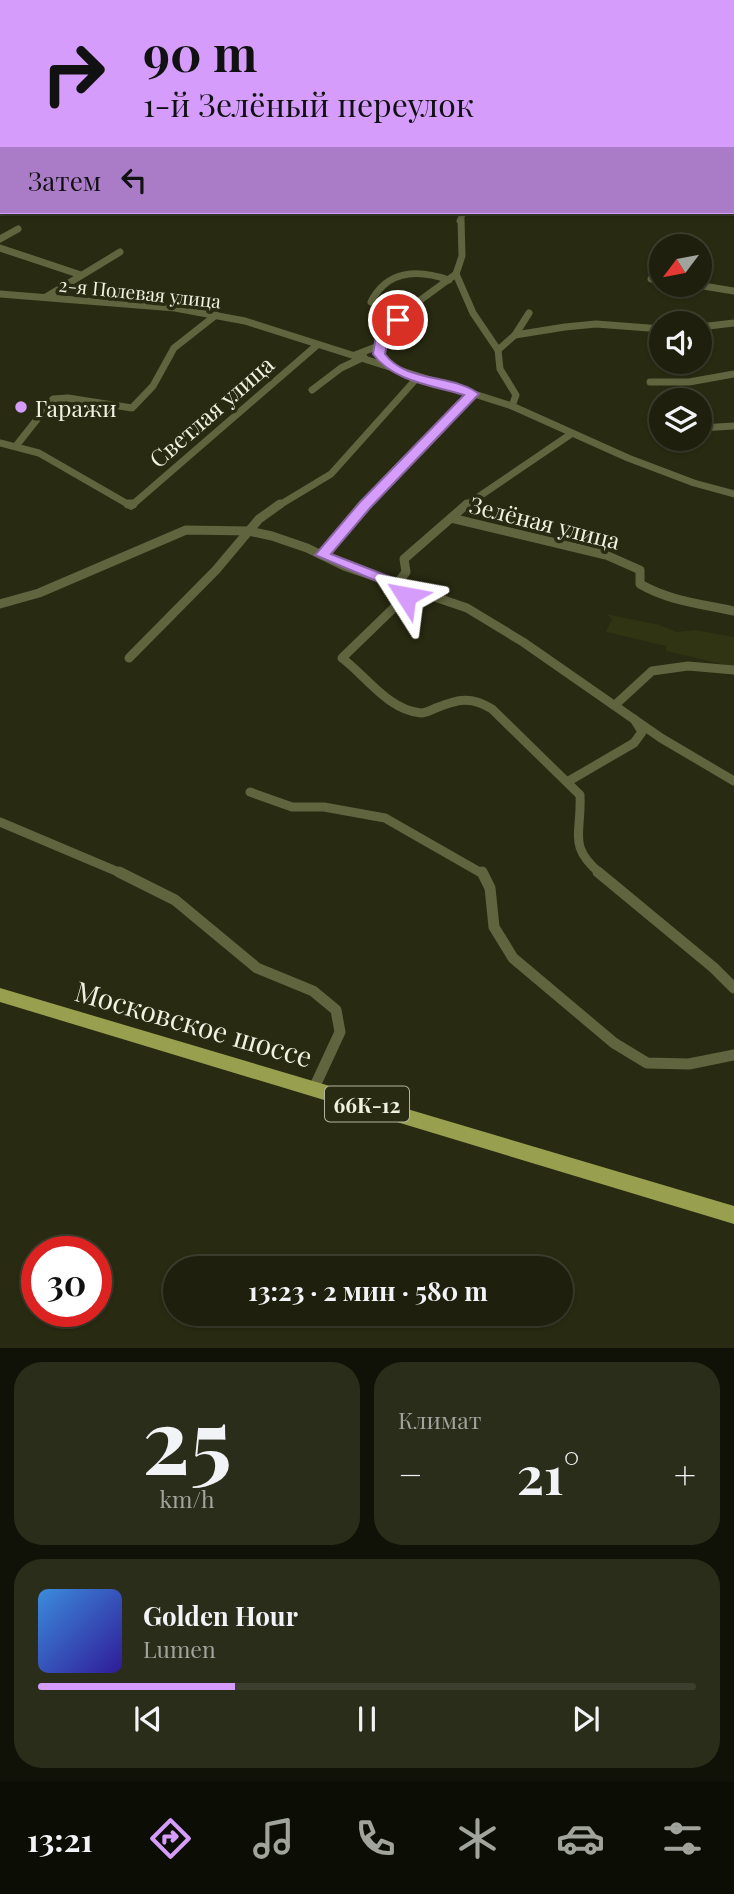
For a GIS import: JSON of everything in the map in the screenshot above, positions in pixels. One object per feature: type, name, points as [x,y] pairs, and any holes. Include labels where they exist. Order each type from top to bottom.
[{"type":"main road","name":"Московское шоссе","points":[[0,995],[734,1215]]},
{"type":"street","points":[[386,364],[379,354],[382,336],[415,304],[456,274],[462,257],[459,222],[464,214]]},
{"type":"street","points":[[0,239],[18,229]]},
{"type":"street","points":[[0,248],[81,275]]},
{"type":"street","points":[[46,297],[120,252]]},
{"type":"street","points":[[371,302],[382,283],[397,277],[436,274],[449,280]]},
{"type":"street","points":[[456,274],[472,313],[498,350],[500,369],[516,395],[512,405]]},
{"type":"street","points":[[712,288],[734,291]]},
{"type":"street","name":"2-я Полевая улица","points":[[0,294],[175,308],[245,321],[316,346],[386,364],[417,378],[512,405],[571,434],[694,482],[734,494]]},
{"type":"street","points":[[498,350],[515,335],[529,313]]},
{"type":"street","points":[[0,443],[16,446],[53,399],[68,398],[132,408],[158,383],[166,360],[174,350],[216,315]]},
{"type":"street","points":[[712,326],[734,323]]},
{"type":"street","points":[[515,335],[596,324],[649,328]]},
{"type":"street","points":[[355,355],[381,345]]},
{"type":"street","name":"Светлая улица","points":[[16,446],[39,453],[131,506],[316,346]]},
{"type":"street","points":[[312,390],[341,368],[364,357]]},
{"type":"street","points":[[650,382],[689,382],[734,374]]},
{"type":"street","points":[[129,658],[216,570],[259,519],[331,474],[417,378]]},
{"type":"street","points":[[322,555],[365,505],[472,394]]},
{"type":"street","points":[[712,427],[734,426]]},
{"type":"street","name":"Зелёная улица","points":[[405,588],[400,580],[406,572],[404,559],[479,495],[571,434]]},
{"type":"street","name":"Зелёная улица","points":[[451,518],[606,555],[640,570],[640,583],[651,591],[683,602],[734,611]]},
{"type":"street","points":[[0,604],[39,593],[186,530],[249,531],[467,608],[631,715],[661,738],[734,781]]},
{"type":"street","points":[[405,588],[406,596],[342,658],[353,665],[383,697],[398,706],[425,713],[457,699],[476,698],[492,709],[580,795],[581,820],[577,845],[584,860],[714,968],[734,988]]},
{"type":"street","points":[[615,705],[652,671],[688,666],[734,670]]},
{"type":"street","points":[[566,782],[634,743],[642,732],[631,715]]},
{"type":"street","points":[[250,792],[292,807],[324,807],[385,818],[482,872],[490,888],[494,927],[513,958],[614,1043],[647,1063],[689,1064],[734,1055]]},
{"type":"street","points":[[0,822],[124,874],[175,900],[257,968],[313,990],[336,1010],[340,1032],[314,1088]]},
{"type":"shaded area","points":[[606,614],[659,625],[677,632],[696,630],[734,637],[734,667],[666,651],[666,646],[606,632],[612,619]]},
{"type":"place","name":"Гаражи","points":[[21,407]]},
{"type":"route","points":[[398,320],[382,336],[379,354],[386,364],[417,378],[472,394],[365,505],[322,555],[405,588],[406,596]]}]
